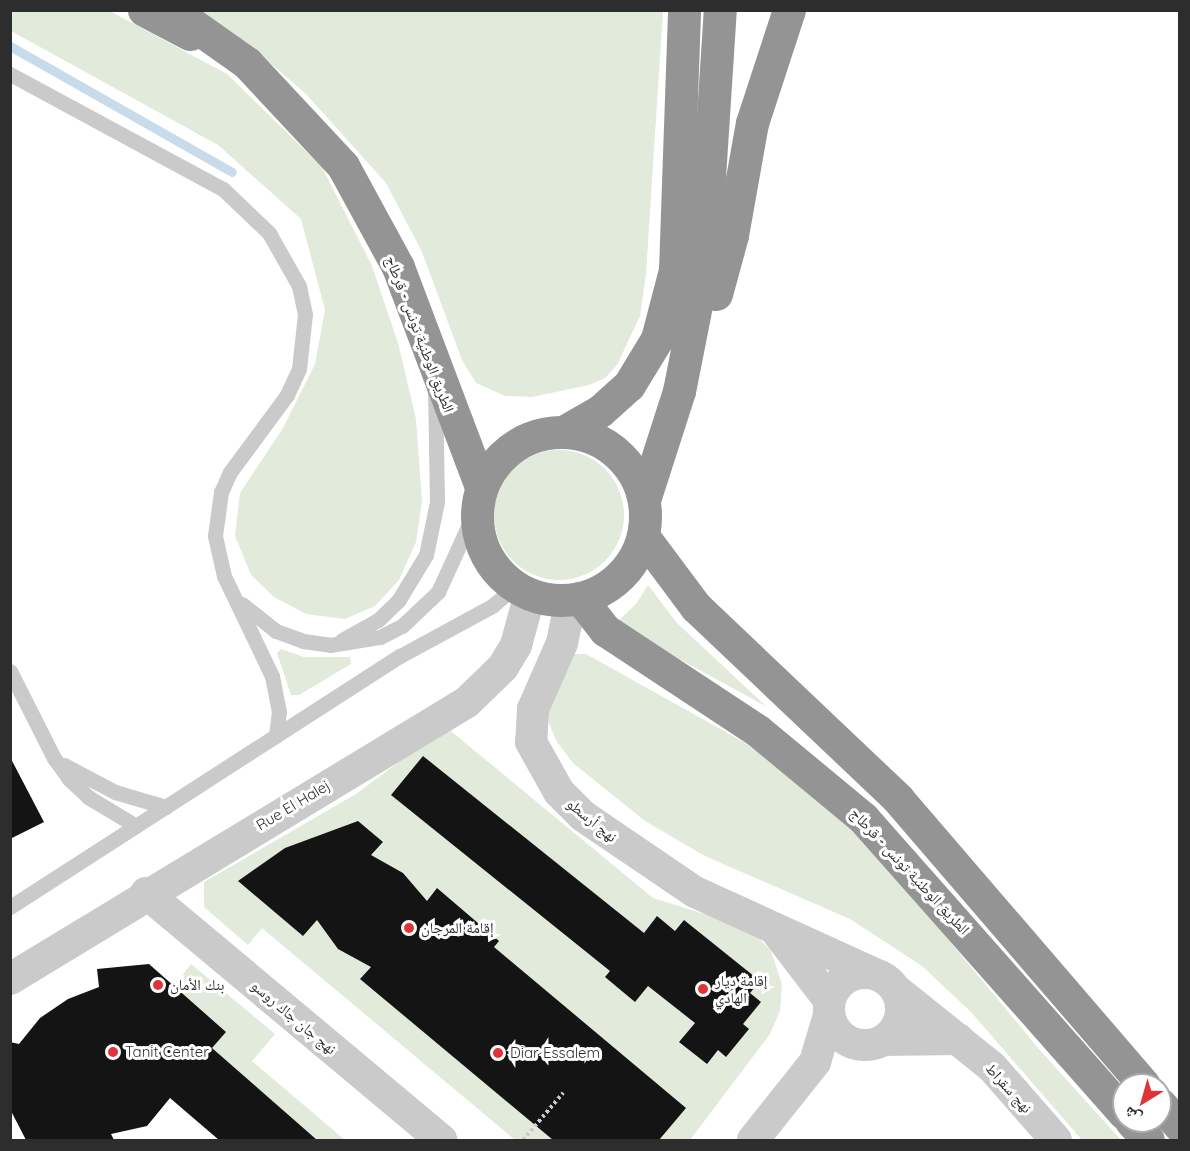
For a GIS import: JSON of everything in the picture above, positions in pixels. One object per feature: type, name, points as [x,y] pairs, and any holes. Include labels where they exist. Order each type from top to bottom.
[{"type":"highway","points":[[144,10],[247,63]]},
{"type":"highway","name":"الطريق الوطنية تونس - قرطاج","points":[[172,10],[247,63],[343,166],[398,267],[434,361],[479,497],[478,530],[485,552],[523,590]]},
{"type":"highway","points":[[565,431],[600,411],[629,385],[657,339],[675,270],[684,10]]},
{"type":"highway","points":[[679,391],[703,270],[720,10]]},
{"type":"highway","points":[[523,590],[576,599],[614,582],[627,569],[643,536],[644,500],[679,391],[705,332],[732,235],[752,123],[789,10]]},
{"type":"highway","points":[[479,497],[494,464],[513,446],[538,434],[565,431],[592,437],[616,452],[634,473],[644,500]]},
{"type":"highway","points":[[643,536],[696,607],[898,800],[1134,1073]]},
{"type":"highway","name":"الطريق الوطنية تونس - قرطاج","points":[[576,599],[605,630],[758,731],[863,818],[1112,1099]]},
{"type":"street","name":"Rue El Halej","points":[[10,979],[146,893],[473,696],[503,667],[516,645],[523,590]]},
{"type":"street","name":"نهج أرسطو","points":[[576,599],[562,643],[533,710],[531,741],[540,764],[559,792],[583,816],[635,854],[695,892],[884,981]]},
{"type":"street","name":"نهج جان جاك روسو","points":[[146,893],[441,1140]]},
{"type":"street","name":"نهج أرسطو","points":[[775,929],[829,1008]]},
{"type":"street","points":[[753,1140],[815,1062],[829,1008],[845,978],[884,981],[900,1017],[878,1042],[815,1062]]},
{"type":"street","name":"نهج سقراط","points":[[884,981],[992,1067],[1056,1140]]},
{"type":"street","points":[[829,1008],[844,1039],[878,1042],[958,1039]]},
{"type":"lane","points":[[10,74],[222,189],[270,233],[299,286],[305,314],[298,369],[287,395],[230,472],[216,514],[218,557],[272,676],[279,711],[276,736]]},
{"type":"lane","points":[[330,645],[378,620],[403,594],[426,555],[437,502],[434,361]]},
{"type":"lane","points":[[233,594],[252,615],[276,631],[303,641],[330,645],[380,637],[421,610],[451,570],[479,497]]},
{"type":"lane","points":[[10,907],[400,657],[523,590]]},
{"type":"lane","points":[[10,671],[54,758],[88,797],[136,826]]},
{"type":"lane","points":[[54,758],[115,792],[166,807]]},
{"type":"path","points":[[524,1140],[562,1093]]},
{"type":"green space","points":[[108,10],[227,74],[322,167],[372,266],[398,343],[416,419],[422,501],[416,542],[399,580],[375,606],[345,619],[306,614],[274,597],[251,575],[235,536],[240,493],[283,428],[315,364],[325,310],[301,219],[218,145],[11,31],[10,11]]},
{"type":"green space","points":[[195,11],[663,11],[646,274],[640,316],[617,365],[605,378],[589,385],[532,397],[505,396],[476,383],[462,360],[422,252],[386,183],[306,94],[262,56]]},
{"type":"green space","points":[[559,450],[584,455],[605,469],[619,490],[624,515],[619,540],[605,561],[584,575],[559,580],[534,575],[513,561],[499,540],[494,515],[499,490],[513,469],[534,455]]},
{"type":"green space","points":[[648,585],[677,623],[767,707],[615,624],[636,604]]},
{"type":"green space","points":[[281,649],[304,657],[350,657],[351,664],[299,695],[291,695],[277,653]]},
{"type":"green space","points":[[572,654],[586,654],[742,741],[843,812],[1038,1048],[1112,1130],[1112,1133],[1121,1140],[1082,1140],[971,1012],[922,966],[850,919],[705,856],[645,821],[573,763],[557,742],[548,721],[548,697]]},
{"type":"green space","points":[[446,727],[653,898],[749,928],[771,951],[782,985],[780,1011],[770,1034],[690,1140],[515,1140],[262,928],[248,945],[204,907],[204,882],[356,794]]},
{"type":"green space","points":[[191,964],[275,1034],[252,1061],[345,1140],[317,1140],[212,1048],[226,1032],[174,986]]},
{"type":"building","points":[[423,756],[644,933],[657,916],[675,931],[684,920],[760,981],[750,993],[761,1002],[743,1024],[749,1029],[726,1057],[718,1050],[707,1064],[679,1042],[695,1023],[648,986],[635,1002],[605,977],[610,971],[391,795]]},
{"type":"building","points":[[10,757],[44,822],[10,839]]},
{"type":"building","points":[[358,821],[383,842],[371,855],[403,873],[427,901],[437,888],[499,941],[494,947],[686,1108],[659,1140],[553,1140],[360,979],[371,967],[338,949],[317,920],[303,936],[238,881],[285,848]]},
{"type":"building","name":"Tanit Center","points":[[149,964],[226,1032],[212,1048],[317,1140],[219,1140],[170,1098],[147,1126],[111,1134],[114,1140],[26,1140],[10,1109],[10,1042],[19,1044],[40,1018],[68,999],[99,987],[97,969]]},
{"type":"waterway","points":[[10,46],[232,172]]},
{"type":"place","name":"إقامة المرجان","points":[[409,928]]},
{"type":"place","name":"بنك الأمان","points":[[158,985]]},
{"type":"place","name":"إقامة ديار الهادي","points":[[703,989]]},
{"type":"place","name":"Tanit Center","points":[[113,1052]]},
{"type":"place","name":"Diar Essalem","points":[[498,1053]]}]
